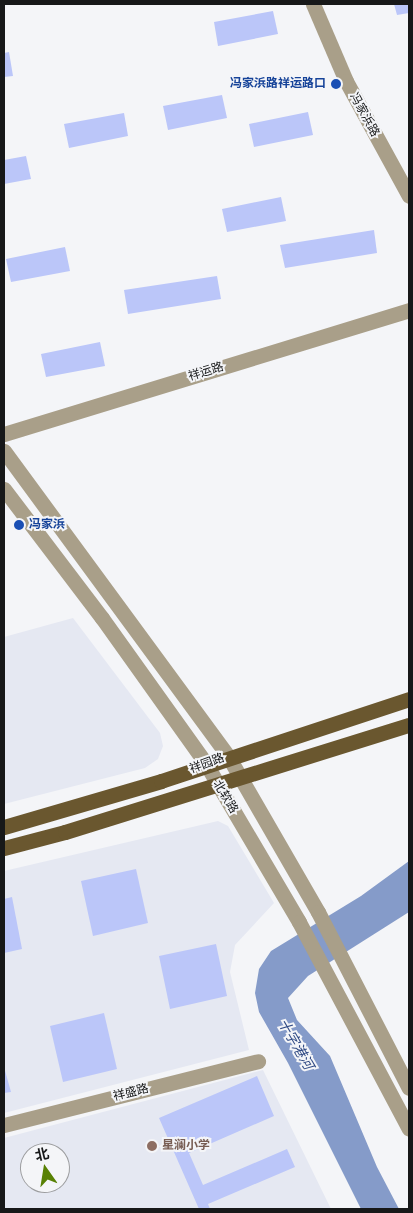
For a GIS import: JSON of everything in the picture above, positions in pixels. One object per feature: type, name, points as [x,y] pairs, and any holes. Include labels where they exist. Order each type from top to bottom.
[{"type":"main road","name":"祥园路","points":[[4,827],[152,784],[228,756],[409,699]]},
{"type":"main road","name":"祥园路","points":[[4,848],[218,785],[409,725]]},
{"type":"street","name":"冯家浜路","points":[[313,4],[346,81],[409,196]]},
{"type":"street","name":"祥运路","points":[[4,434],[409,310]]},
{"type":"street","name":"北软路","points":[[4,451],[228,756],[318,912],[409,1088]]},
{"type":"street","name":"北软路","points":[[4,489],[102,618],[206,764],[299,922],[409,1129]]},
{"type":"street","name":"祥盛路","points":[[4,1125],[258,1061]]},
{"type":"shaded area","points":[[73,618],[160,733],[163,746],[158,759],[145,768],[4,804],[4,637]]},
{"type":"shaded area","points":[[218,821],[228,826],[274,903],[235,945],[230,972],[249,1050],[4,1113],[4,871]]},
{"type":"shaded area","name":"星澜小学","points":[[263,1070],[331,1209],[4,1209],[4,1138]]},
{"type":"water","name":"十字港河","points":[[409,861],[409,912],[308,976],[288,998],[297,1020],[330,1056],[377,1167],[399,1209],[361,1209],[288,1063],[259,1012],[255,993],[259,969],[271,951],[361,896]]},
{"type":"building","points":[[394,4],[409,4],[409,13],[397,15]]},
{"type":"building","points":[[273,11],[278,34],[218,46],[214,22]]},
{"type":"building","points":[[9,52],[13,76],[4,77],[4,53]]},
{"type":"building","points":[[222,95],[227,118],[168,130],[163,106]]},
{"type":"building","points":[[308,112],[313,135],[254,147],[249,124]]},
{"type":"building","points":[[124,113],[128,136],[69,148],[64,124]]},
{"type":"building","points":[[26,156],[31,179],[4,184],[4,160]]},
{"type":"building","points":[[281,197],[286,221],[227,232],[222,209]]},
{"type":"building","points":[[374,230],[377,253],[285,268],[280,245]]},
{"type":"building","points":[[65,247],[70,271],[11,282],[6,259]]},
{"type":"building","points":[[217,276],[221,299],[128,314],[124,290]]},
{"type":"building","points":[[100,342],[105,366],[46,377],[41,354]]},
{"type":"building","points":[[136,869],[148,923],[93,936],[81,881]]},
{"type":"building","points":[[12,897],[22,949],[4,953],[4,899]]},
{"type":"building","points":[[216,944],[227,996],[170,1009],[159,956]]},
{"type":"building","points":[[104,1013],[117,1069],[63,1082],[50,1026]]},
{"type":"building","points":[[4,1067],[11,1092],[4,1093]]},
{"type":"building","points":[[257,1076],[274,1116],[189,1153],[203,1185],[287,1149],[295,1167],[208,1204],[210,1209],[199,1209],[159,1118]]},
{"type":"place","name":"冯家浜路祥运路口","points":[[336,84]]},
{"type":"place","name":"冯家浜","points":[[19,525]]},
{"type":"place","name":"星澜小学","points":[[152,1146]]}]
